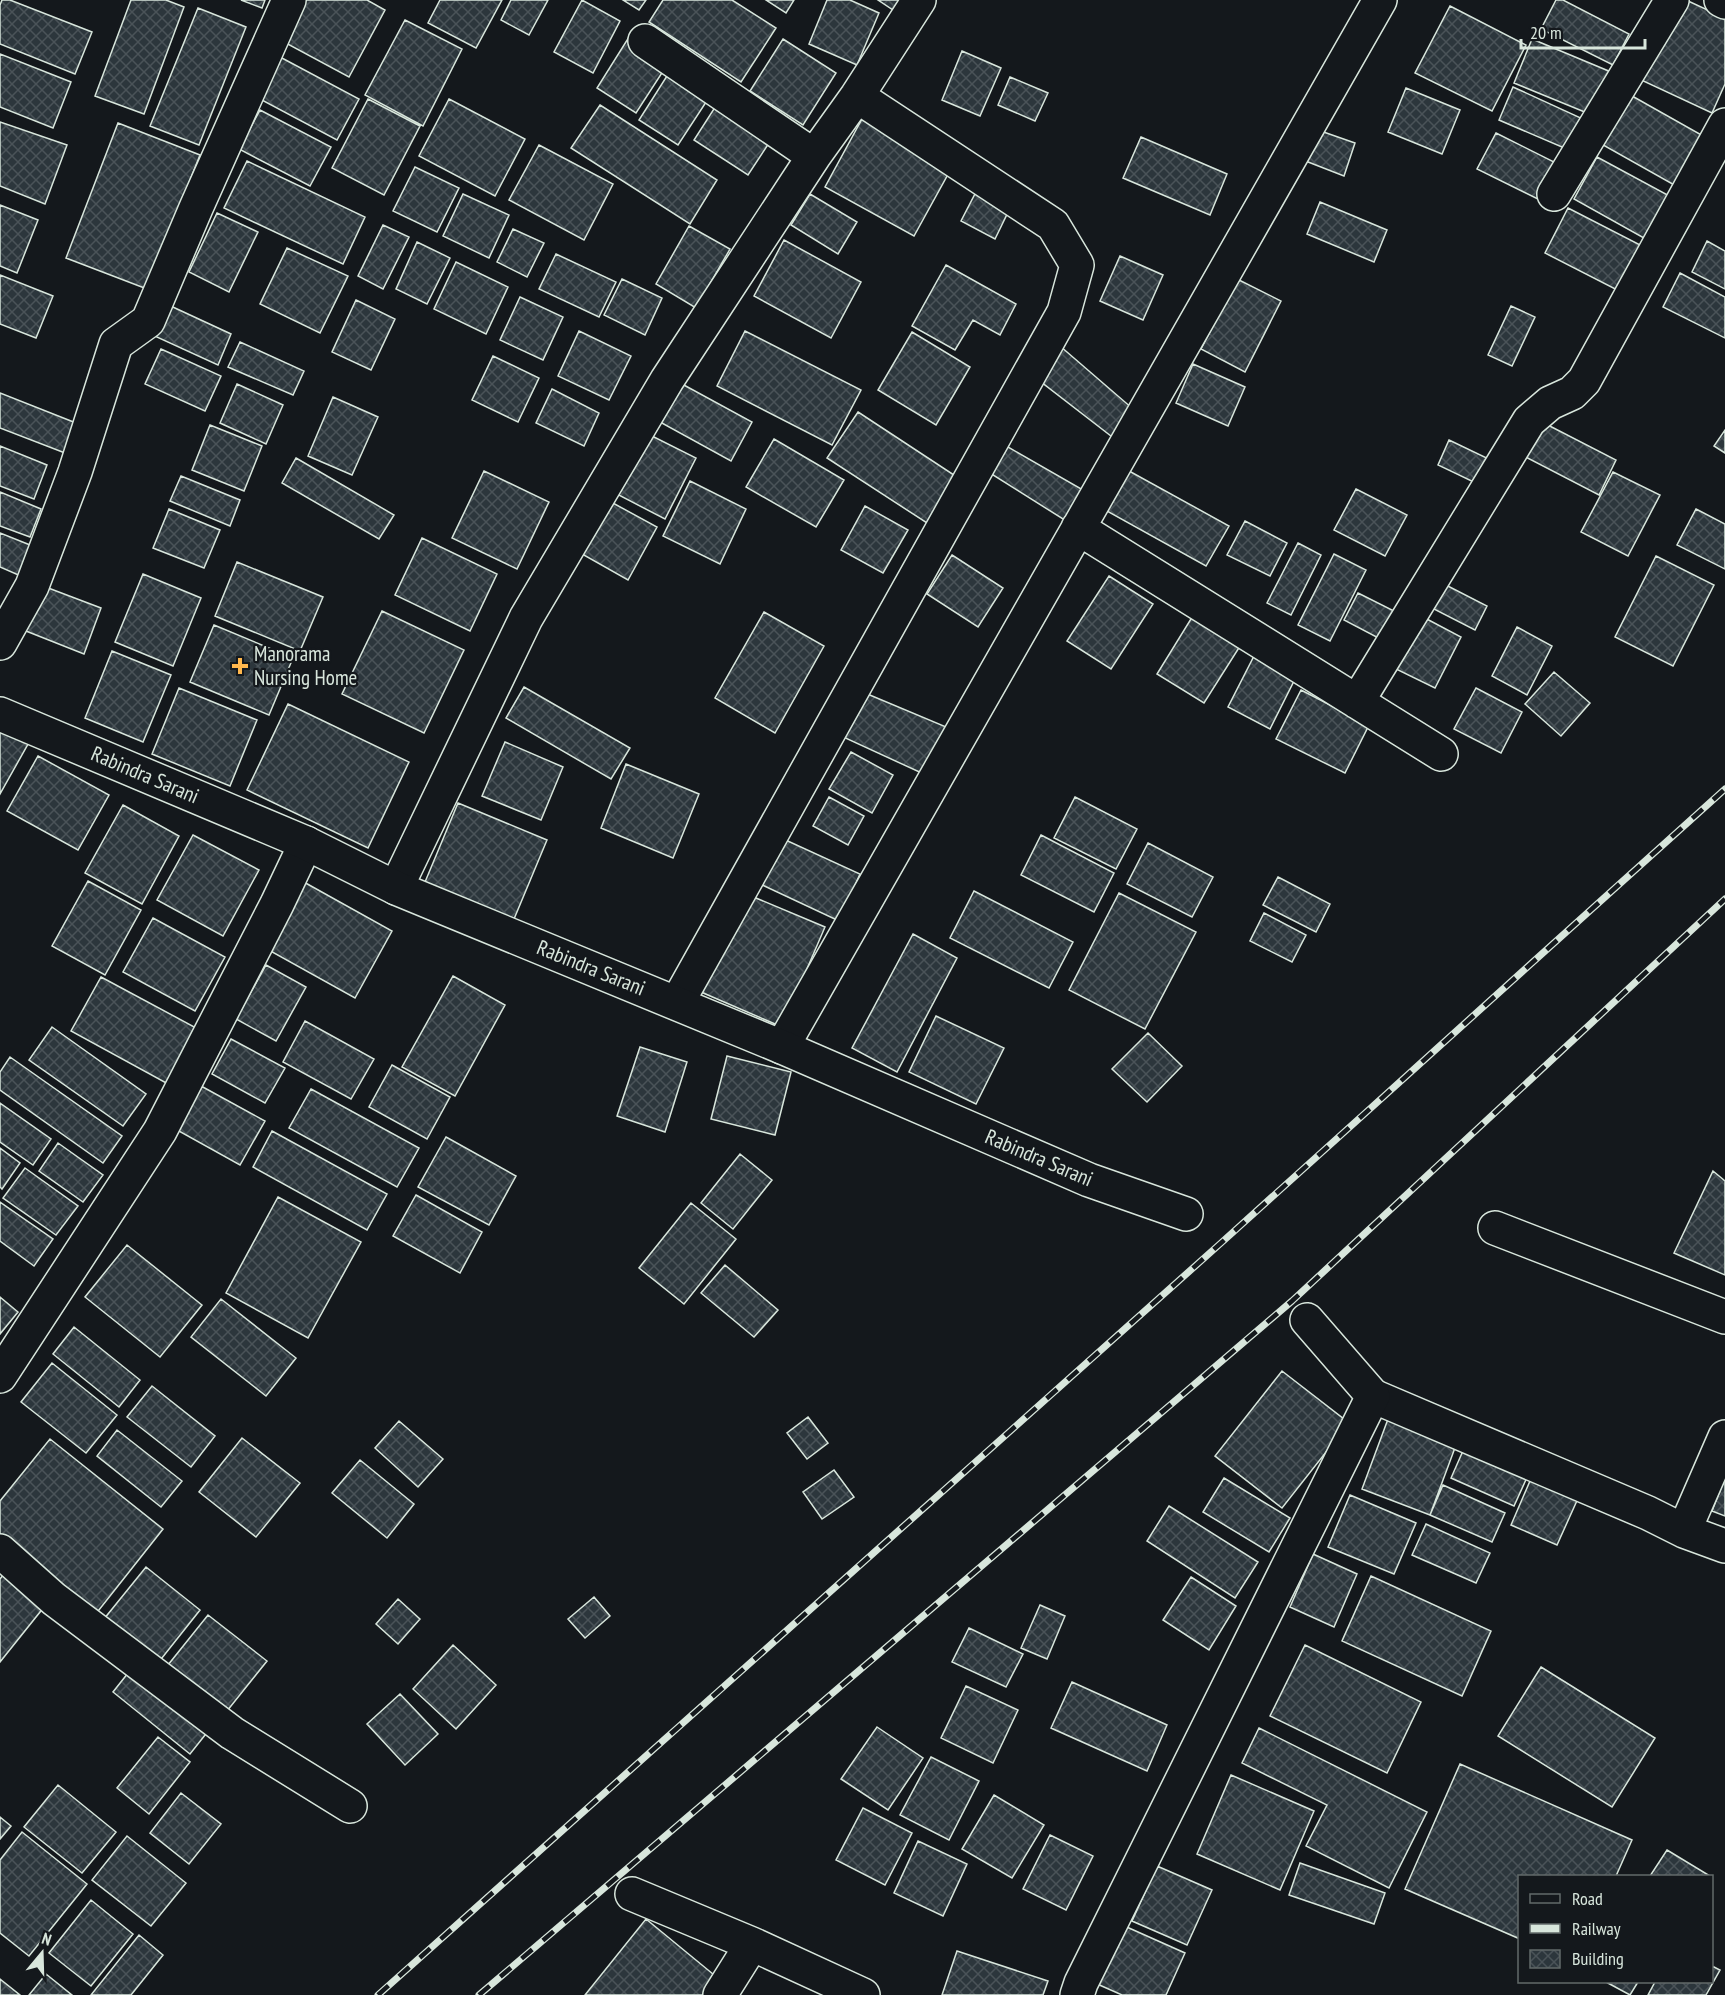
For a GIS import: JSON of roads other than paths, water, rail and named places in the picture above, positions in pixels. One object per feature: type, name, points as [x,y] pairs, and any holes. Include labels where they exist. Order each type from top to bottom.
[{"type":"street","points":[[0,643],[32,586],[75,472],[116,344],[148,321],[289,0]]},
{"type":"street","points":[[396,888],[526,618],[667,380],[919,0]]},
{"type":"street","points":[[782,1047],[1380,0]]},
{"type":"street","points":[[1554,194],[1672,0]]},
{"type":"street","points":[[1721,0],[1725,3]]},
{"type":"street","points":[[645,41],[814,156]]},
{"type":"street","points":[[677,1004],[1064,312],[1077,265],[1053,225],[857,96]]},
{"type":"street","points":[[1357,702],[1529,421],[1550,403],[1572,393],[1584,381],[1725,128]]},
{"type":"street","points":[[1078,528],[1441,754]]},
{"type":"street","name":"Rabindra Sarani","points":[[0,714],[306,843],[396,888],[782,1047],[1089,1180],[1186,1214]]},
{"type":"street","points":[[0,1376],[160,1131],[306,843]]},
{"type":"street","points":[[1495,1228],[1725,1317]]},
{"type":"street","points":[[1307,1320],[1373,1396],[1648,1513],[1684,1531],[1725,1546]]},
{"type":"street","points":[[1077,1995],[1373,1396]]},
{"type":"street","points":[[1684,1531],[1725,1437]]},
{"type":"street","points":[[0,1551],[54,1599],[232,1733],[350,1806]]},
{"type":"street","points":[[632,1894],[752,1944],[863,1995]]},
{"type":"street","points":[[720,1995],[752,1944]]},
{"type":"railway","points":[[378,1995],[1221,1243],[1725,789]]},
{"type":"railway","points":[[479,1995],[1292,1301],[1725,899]]},
{"type":"place","name":"Manorama Nursing Home","points":[[240,666]]}]
